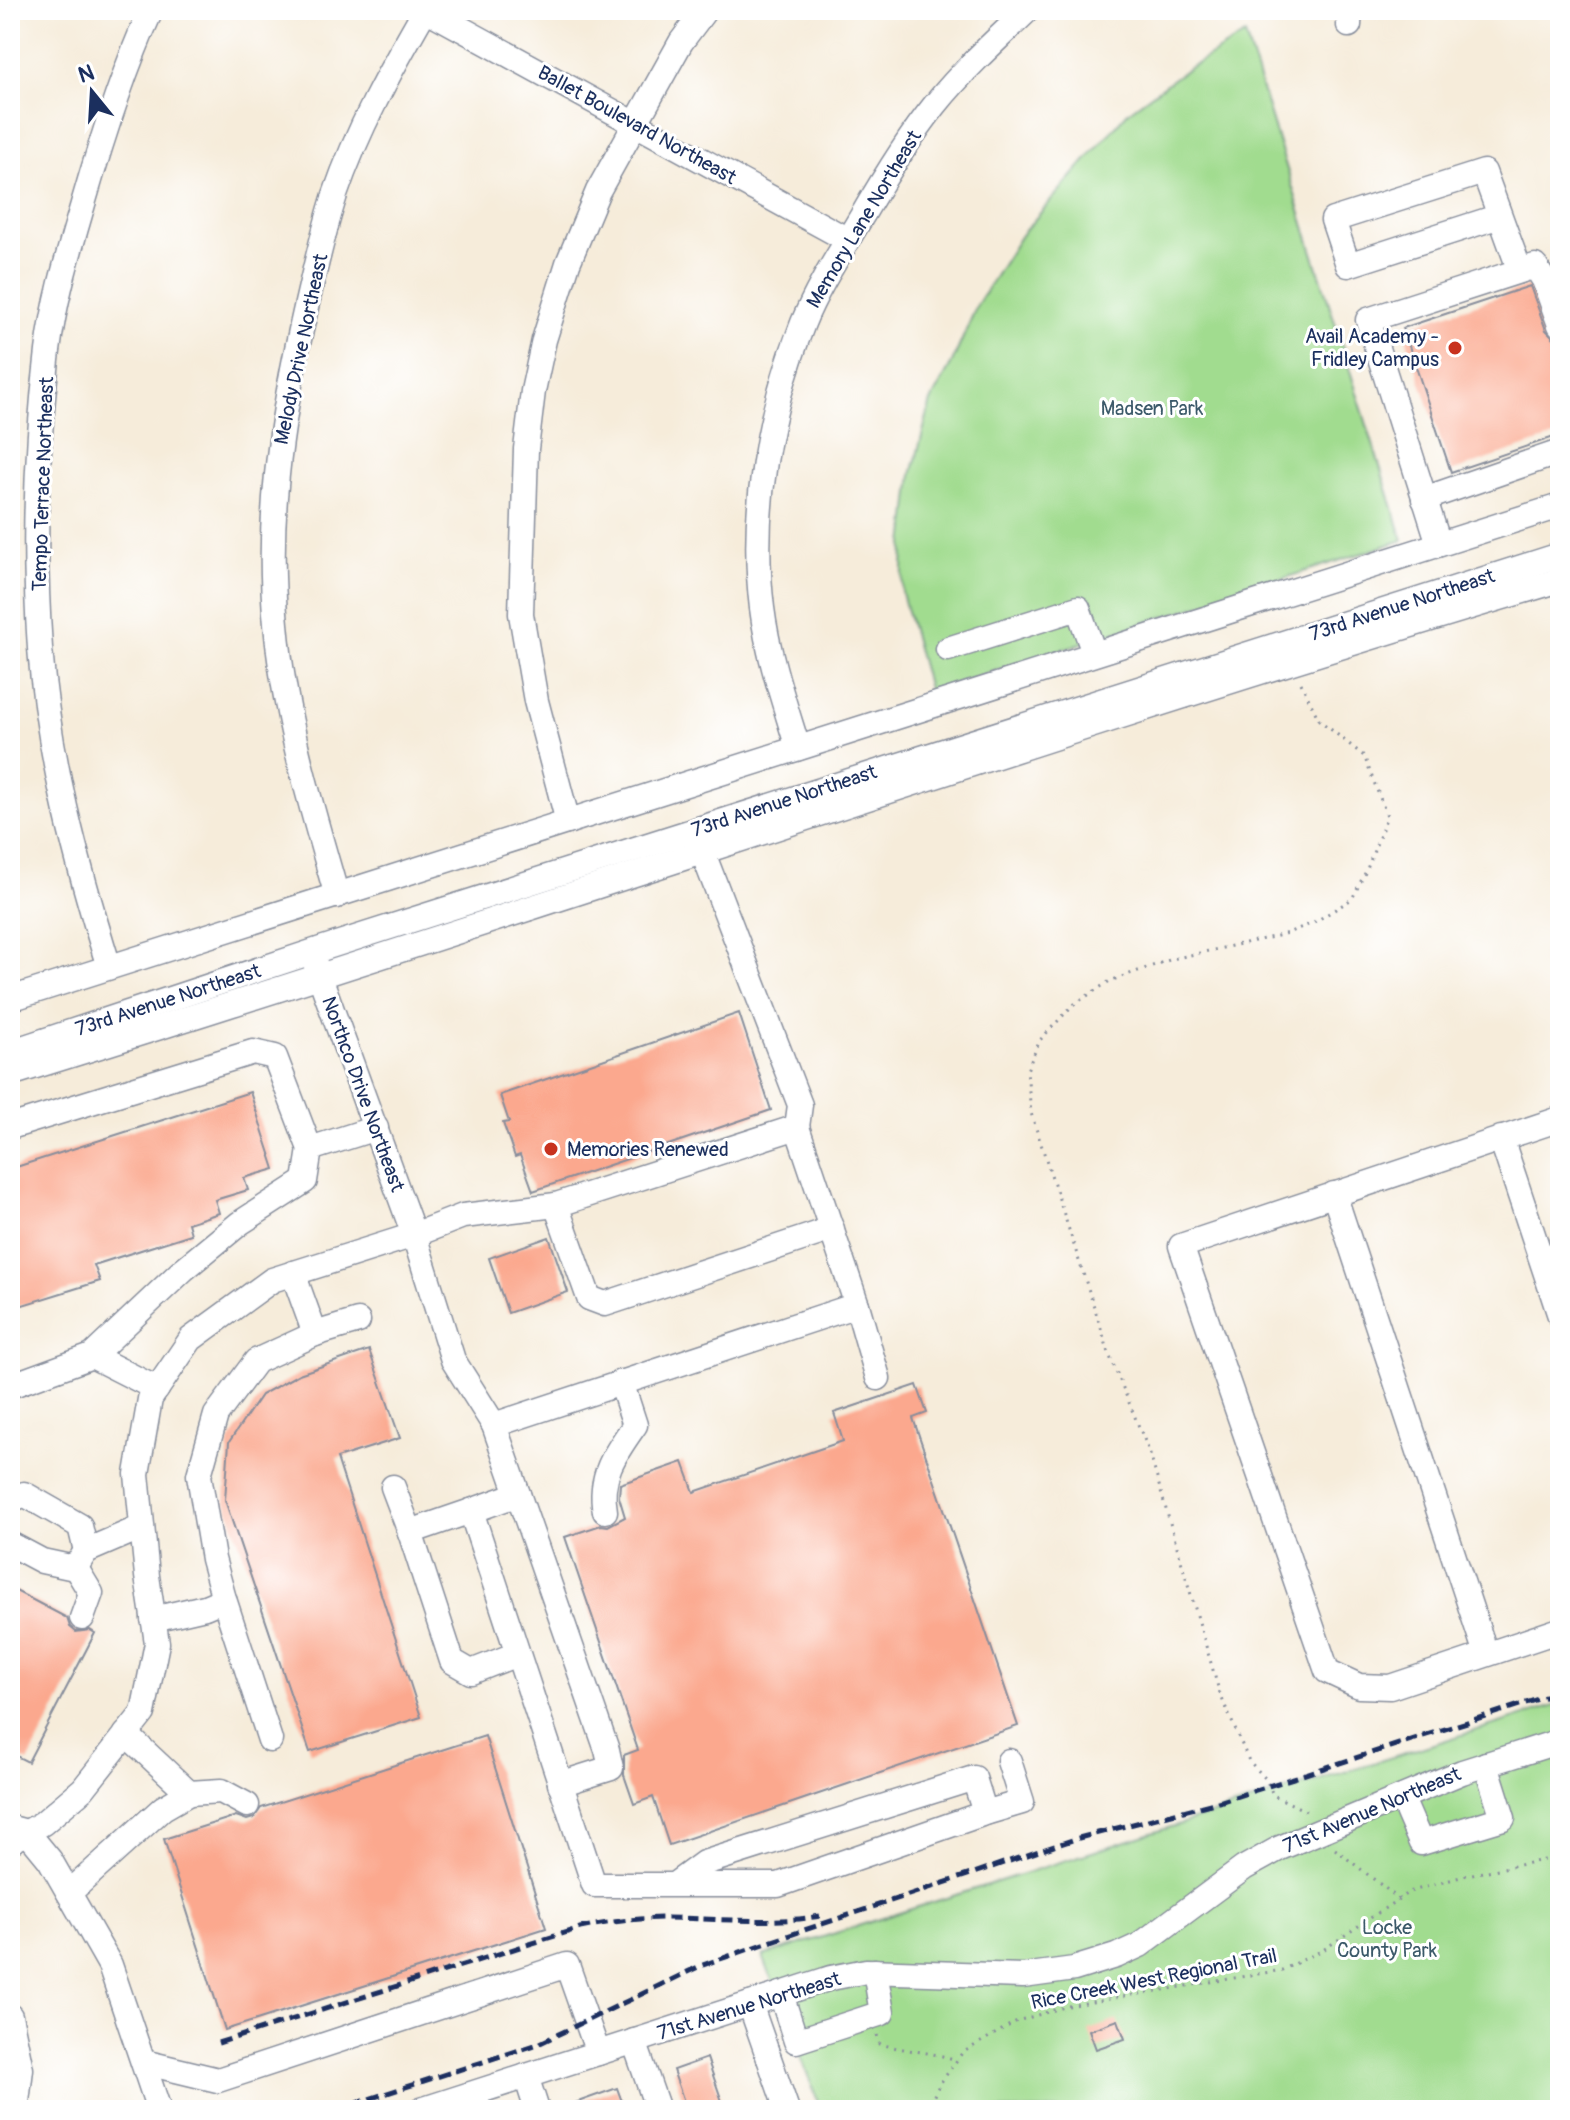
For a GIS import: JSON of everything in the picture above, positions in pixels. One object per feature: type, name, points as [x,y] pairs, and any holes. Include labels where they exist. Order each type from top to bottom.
[{"type":"street","name":"Tempo Terrace Northeast","points":[[109,967],[71,834],[53,747],[40,650],[37,551],[39,457],[48,349],[66,262],[111,115],[133,50],[151,10]]},
{"type":"street","name":"Ballet Boulevard Northeast","points":[[426,10],[848,240]]},
{"type":"street","name":"Melody Drive Northeast","points":[[337,896],[299,763],[275,623],[276,478],[287,397],[309,292],[336,194],[379,91],[426,10]]},
{"type":"street","points":[[568,822],[536,701],[521,614],[526,449],[538,366],[568,263],[598,191],[681,42],[705,10]]},
{"type":"street","name":"Memory Lane Northeast","points":[[798,748],[771,661],[762,606],[758,529],[766,453],[782,387],[804,320],[894,161],[935,105],[972,62],[1028,10]]},
{"type":"street","points":[[1500,216],[1348,265],[1333,220],[1484,172],[1500,216],[1520,271]]},
{"type":"street","points":[[1439,544],[1368,320],[1535,266],[1544,280],[1560,325]]},
{"type":"street","points":[[1424,499],[1560,452]]},
{"type":"street","points":[[10,999],[1560,506]]},
{"type":"street","name":"73rd Avenue Northeast","points":[[10,1052],[312,952],[1560,555]]},
{"type":"street","name":"73rd Avenue Northeast","points":[[10,1074],[320,978],[1293,660],[1560,580]]},
{"type":"street","points":[[948,649],[1078,608],[1094,653]]},
{"type":"street","points":[[703,853],[800,1105],[797,1127],[857,1305],[878,1378]]},
{"type":"street","name":"Northco Drive Northeast","points":[[312,952],[414,1235],[453,1360],[494,1425],[607,1750],[611,1768],[560,1784]]},
{"type":"street","points":[[10,1127],[253,1052],[275,1057],[310,1149],[305,1181],[240,1223],[184,1269],[92,1356],[10,1386]]},
{"type":"street","points":[[1560,1119],[1181,1246],[1327,1671],[1359,1686],[1390,1687],[1560,1630]]},
{"type":"street","points":[[16,1834],[43,1823],[83,1789],[143,1713],[157,1643],[137,1474],[150,1399],[191,1339],[272,1280],[414,1235],[463,1216],[556,1205],[797,1127]]},
{"type":"street","points":[[310,1149],[376,1128]]},
{"type":"street","points":[[1501,1138],[1560,1316]]},
{"type":"street","points":[[1334,1194],[1486,1654]]},
{"type":"street","points":[[556,1205],[589,1298],[605,1304],[832,1229]]},
{"type":"street","points":[[293,1273],[315,1334]]},
{"type":"street","points":[[494,1425],[857,1305]]},
{"type":"street","points":[[270,1740],[213,1559],[199,1475],[216,1415],[256,1361],[315,1334],[358,1321]]},
{"type":"street","points":[[92,1356],[157,1389]]},
{"type":"street","points":[[605,1511],[602,1496],[609,1463],[635,1425],[621,1382]]},
{"type":"street","points":[[393,1487],[452,1661],[471,1672],[517,1654]]},
{"type":"street","points":[[10,1501],[24,1494],[80,1526],[80,1558],[91,1593],[82,1618]]},
{"type":"street","points":[[410,1532],[518,1494]]},
{"type":"street","points":[[471,1511],[594,1885],[778,1885],[1022,1802],[1009,1761]]},
{"type":"street","points":[[10,1544],[42,1561],[70,1567],[80,1558],[142,1527]]},
{"type":"street","points":[[153,1619],[205,1607],[224,1599]]},
{"type":"street","points":[[126,1734],[189,1793]]},
{"type":"street","name":"71st Avenue Northeast","points":[[421,2110],[831,1978],[875,1971],[1023,1976],[1074,1969],[1116,1956],[1140,1945],[1244,1868],[1280,1848],[1486,1764],[1560,1741]]},
{"type":"street","points":[[1402,1799],[1421,1843],[1503,1818],[1486,1764]]},
{"type":"street","points":[[674,1885],[704,1863],[974,1778],[985,1813]]},
{"type":"street","points":[[69,1893],[163,1808],[189,1793],[221,1791],[247,1805]]},
{"type":"street","points":[[16,1834],[50,1860],[110,1965],[159,2110]]},
{"type":"street","points":[[143,2062],[218,2080],[567,1965],[598,2053]]},
{"type":"street","points":[[781,1994],[796,2041],[882,2013],[875,1971]]},
{"type":"street","points":[[750,2004],[787,2110]]},
{"type":"street","points":[[10,2016],[21,2069],[16,2110]]},
{"type":"street","points":[[634,2041],[658,2110]]},
{"type":"street","points":[[526,2076],[537,2110]]},
{"type":"path","points":[[1293,660],[1319,720],[1364,756],[1387,816],[1352,899],[1313,923],[1282,935],[1172,959],[1110,981],[1073,1005],[1040,1040],[1027,1070],[1031,1113],[1111,1359],[1149,1451],[1220,1694],[1249,1761],[1266,1779],[1273,1795],[1318,1819],[1329,1844],[1399,1899]]},
{"type":"path","name":"Rice Creek West Regional Trail","points":[[927,2110],[939,2085],[962,2053],[1017,2021],[1068,2006],[1282,1970],[1323,1950],[1419,1889],[1467,1875],[1560,1857]]},
{"type":"path","points":[[870,2017],[880,2044],[957,2060]]},
{"type":"green space","name":"Madsen Park","points":[[1245,35],[1403,540],[929,692],[902,593],[912,475],[931,401],[952,363],[977,305],[1021,235],[1128,112],[1181,73]]},
{"type":"green space","name":"Locke County Park","points":[[1560,1704],[1560,2110],[821,2110],[763,1956]]},
{"type":"building","points":[[1530,286],[1546,330],[1555,339],[1560,354],[1560,435],[1451,472],[1403,328]]},
{"type":"building","points":[[739,1013],[771,1110],[533,1191],[520,1155],[515,1157],[503,1123],[509,1122],[500,1095]]},
{"type":"building","points":[[250,1092],[275,1169],[244,1178],[248,1190],[215,1200],[219,1213],[188,1223],[191,1234],[94,1265],[100,1281],[10,1309],[10,1169]]},
{"type":"building","points":[[549,1237],[568,1292],[508,1313],[489,1258]]},
{"type":"building","points":[[369,1350],[400,1438],[337,1458],[421,1717],[310,1752],[225,1500],[229,1442],[261,1395],[299,1374]]},
{"type":"building","points":[[917,1385],[927,1413],[913,1418],[1018,1726],[669,1845],[653,1797],[634,1804],[624,1775],[624,1755],[638,1750],[565,1537],[601,1525],[608,1526],[625,1517],[619,1497],[620,1484],[683,1462],[694,1492],[843,1441],[834,1413]]},
{"type":"building","points":[[10,1588],[67,1618],[76,1632],[90,1630],[95,1633],[28,1762],[10,1753]]},
{"type":"building","points":[[485,1736],[546,1928],[225,2030],[164,1839],[236,1816],[247,1820],[254,1818],[261,1808]]},
{"type":"building","points":[[1118,2020],[1125,2039],[1096,2049],[1089,2030]]},
{"type":"building","points":[[707,2058],[725,2110],[687,2110],[673,2070]]},
{"type":"building","points":[[617,2088],[625,2110],[561,2110],[561,2108]]},
{"type":"railway","points":[[335,2110],[538,2044],[700,1966],[819,1925],[1075,1839],[1222,1801],[1560,1692]]},
{"type":"railway","points":[[218,2043],[580,1928],[644,1919],[763,1921],[820,1916]]},
{"type":"place","name":"Avail Academy - Fridley Campus","points":[[1455,348]]},
{"type":"place","name":"Memories Renewed","points":[[551,1149]]}]
